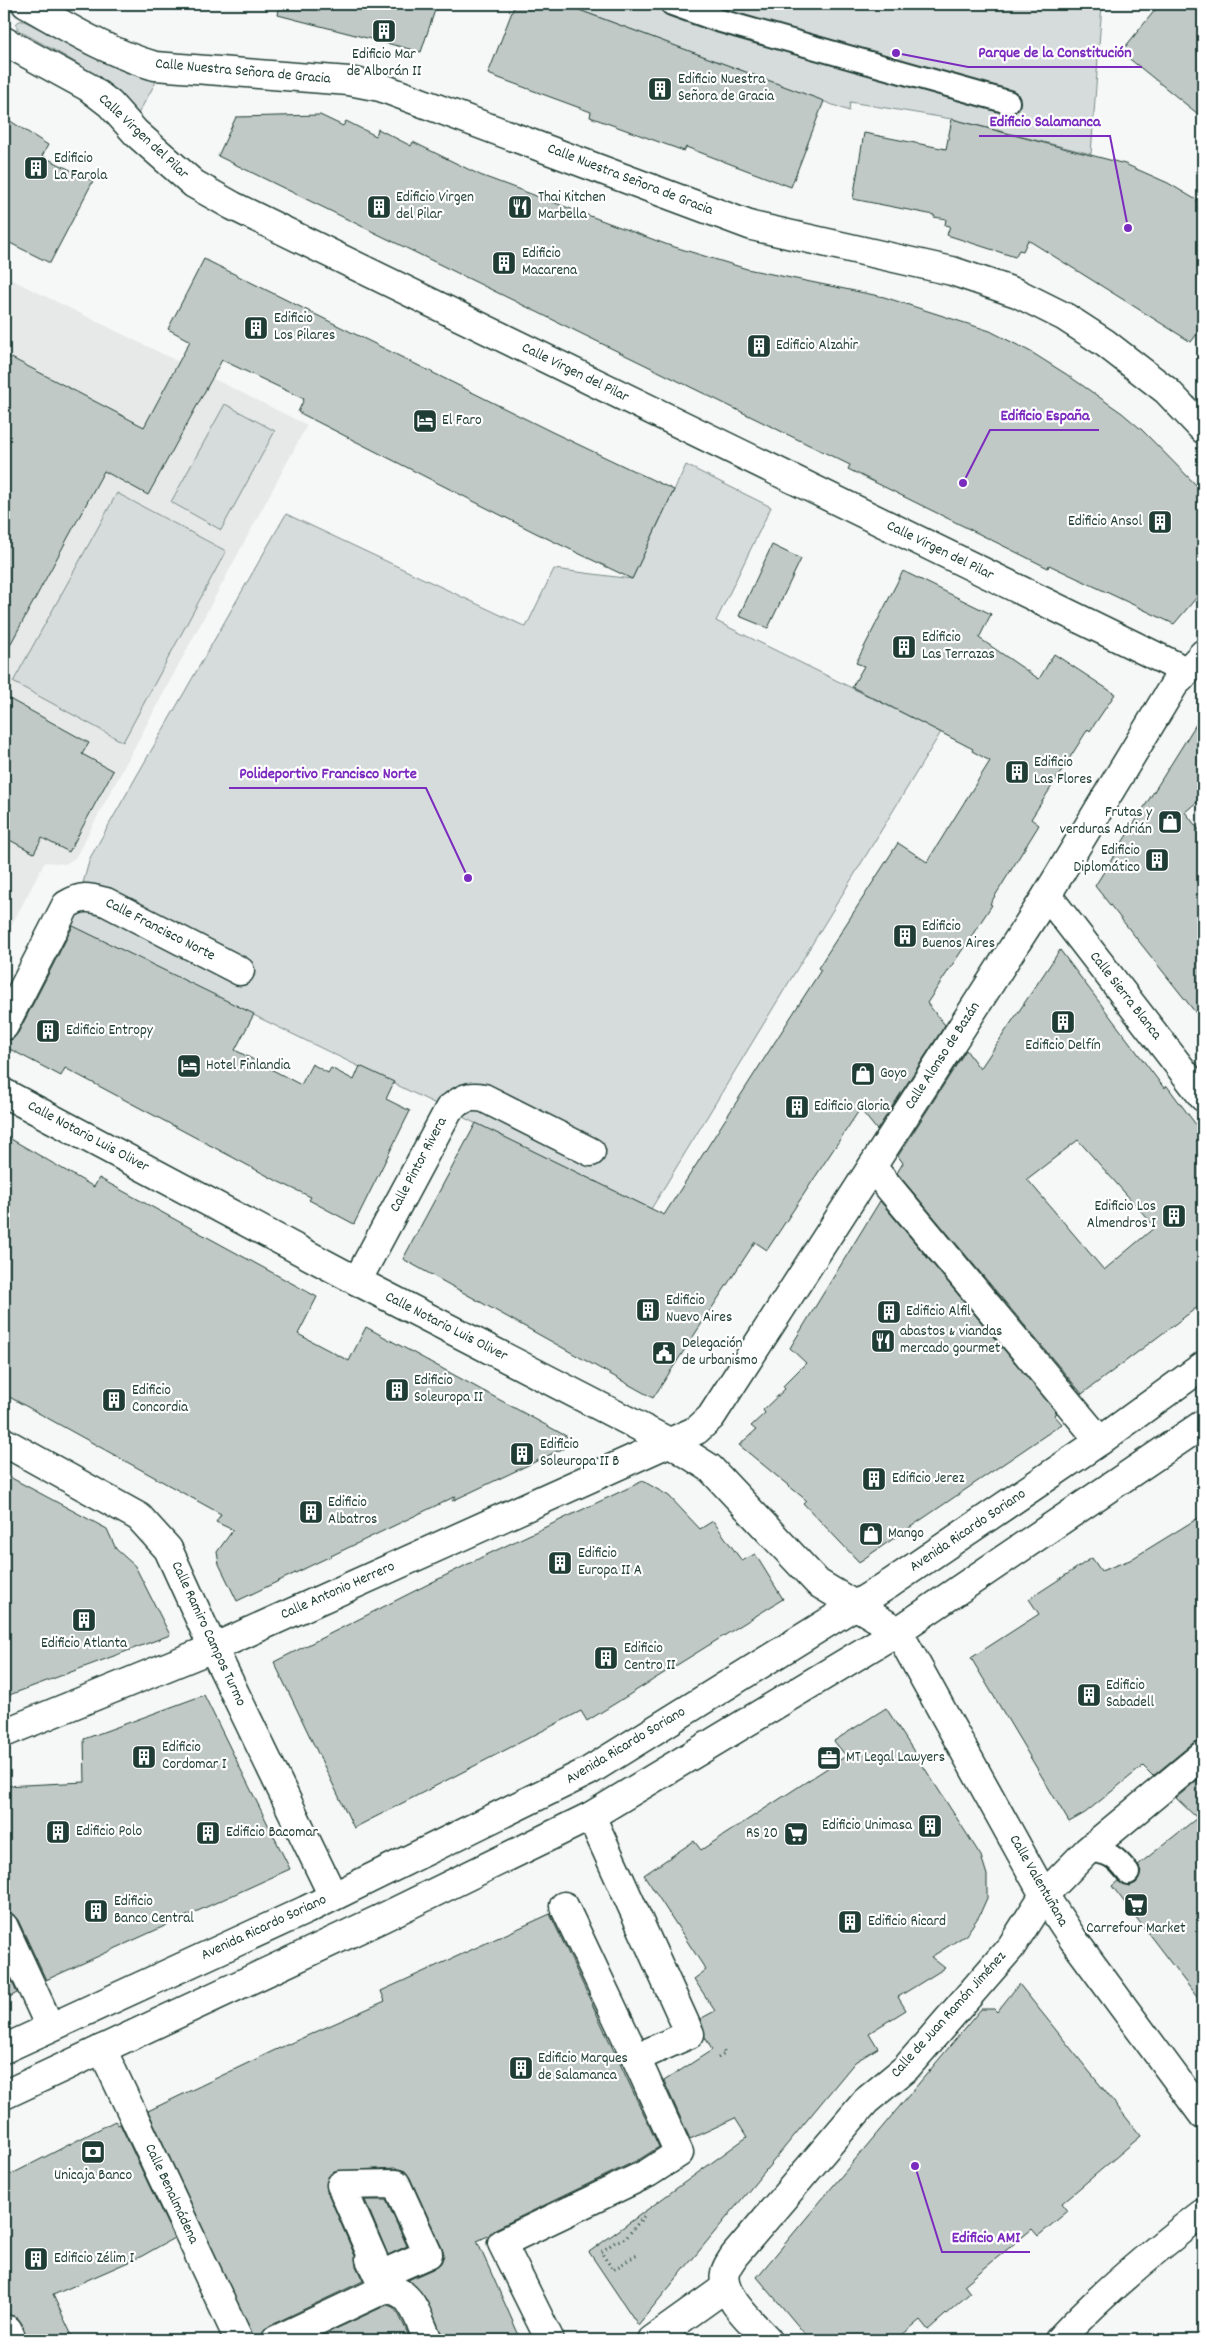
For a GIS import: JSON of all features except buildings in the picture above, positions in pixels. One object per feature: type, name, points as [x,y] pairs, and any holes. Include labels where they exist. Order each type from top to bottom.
[{"type":"street","name":"Calle Nuestra Señora de Gracia","points":[[26,4],[101,47],[125,58],[155,66],[349,81],[380,87],[752,226],[952,271],[1017,293],[1065,317],[1105,343],[1167,391],[1203,429]]},
{"type":"street","name":"Calle Virgen del Pilar","points":[[4,41],[88,87],[110,104],[136,133],[194,184],[233,206],[1191,664]]},
{"type":"street","name":"Calle Alonso de Bazán","points":[[669,1442],[697,1430],[710,1417],[1047,895],[1166,698],[1191,664]]},
{"type":"street","name":"Calle Sierra Blanca","points":[[1047,895],[1203,1098]]},
{"type":"street","name":"Calle Francisco Norte","points":[[4,1026],[66,905],[79,897],[106,902],[240,971]]},
{"type":"street","name":"Calle Notario Luis Oliver","points":[[4,1092],[357,1281],[669,1442],[710,1468],[818,1583],[898,1631]]},
{"type":"street","name":"Calle Pintor Rivera","points":[[357,1281],[449,1109],[458,1102],[471,1096],[484,1098],[591,1152]]},
{"type":"street","points":[[872,1167],[1100,1441]]},
{"type":"street","name":"Avenida Ricardo Soriano","points":[[4,2049],[334,1896],[589,1771],[854,1606],[1100,1441],[1203,1366]]},
{"type":"street","points":[[4,2095],[378,1920],[592,1816],[898,1631],[1203,1424]]},
{"type":"street","name":"Calle Ramiro Campos Turmo","points":[[4,1442],[140,1517],[168,1549],[213,1648],[334,1896]]},
{"type":"street","name":"Calle Antonio Herrero","points":[[4,1733],[213,1648],[669,1442]]},
{"type":"street","name":"Calle Valentuñana","points":[[898,1631],[1044,1895],[1073,1939],[1203,2115]]},
{"type":"street","name":"Calle de Juan Ramón Jiménez","points":[[726,2287],[725,2272],[734,2256],[866,2101],[906,2068],[1005,1954],[1044,1895],[1087,1851],[1203,1756]]},
{"type":"street","points":[[592,1816],[675,1982],[690,2034],[636,2058]]},
{"type":"street","points":[[547,2340],[548,2338],[502,2243],[648,2173],[679,2152],[564,1906]]},
{"type":"street","points":[[4,1927],[50,2027]]},
{"type":"street","name":"Calle Benalmádena","points":[[102,2049],[239,2340]]},
{"type":"street","points":[[1060,2340],[1090,2308],[1168,2239],[1203,2213]]},
{"type":"street","points":[[652,2340],[726,2287],[732,2299],[768,2340]]},
{"type":"street","points":[[276,2340],[384,2289],[395,2288],[404,2293],[409,2300],[428,2340]]},
{"type":"lane","points":[[672,4],[717,20],[1008,102]]},
{"type":"lane","points":[[1087,1851],[1101,1851],[1112,1855],[1128,1873]]},
{"type":"path","points":[[615,2242],[601,2252],[613,2270],[636,2255]]},
{"type":"shaded area","points":[[563,4],[1102,4],[1091,154],[952,119],[850,102],[849,111]]},
{"type":"shaded area","points":[[19,21],[24,21],[127,73],[157,80],[138,114],[112,88],[82,66],[18,30],[16,24]]},
{"type":"shaded area","points":[[4,276],[307,425],[75,858],[65,864],[45,862],[4,939]]},
{"type":"shaded area","points":[[225,404],[275,431],[221,530],[171,502]]},
{"type":"shaded area","points":[[686,465],[771,507],[716,621],[941,732],[651,1209],[71,926],[90,858],[286,514],[526,627],[554,569],[632,579]]},
{"type":"shaded area","points":[[117,493],[226,551],[123,742],[13,682]]},
{"type":"place","name":"Edificio Mar de Alborán II","points":[[384,31]]},
{"type":"place","name":"Parque de la Constitución","points":[[896,53]]},
{"type":"place","name":"Edificio Nuestra Señora de Gracia","points":[[660,89]]},
{"type":"place","name":"Edificio La Farola","points":[[36,168]]},
{"type":"place","name":"Edificio Virgen del Pilar","points":[[379,207]]},
{"type":"place","name":"Thai Kitchen Marbella","points":[[520,207]]},
{"type":"place","name":"Edificio Salamanca","points":[[1128,228]]},
{"type":"place","name":"Edificio Macarena","points":[[504,263]]},
{"type":"place","name":"Edificio Los Pilares","points":[[256,328]]},
{"type":"place","name":"Edificio Alzahir","points":[[759,346]]},
{"type":"place","name":"El Faro","points":[[425,421]]},
{"type":"place","name":"Edificio España","points":[[963,483]]},
{"type":"place","name":"Edificio Ansol","points":[[1160,522]]},
{"type":"place","name":"Edificio Las Terrazas","points":[[904,647]]},
{"type":"place","name":"Edificio Las Flores","points":[[1017,772]]},
{"type":"place","name":"Frutas y verduras Adrián","points":[[1170,822]]},
{"type":"place","name":"Edificio Diplomático","points":[[1157,860]]},
{"type":"place","name":"Polideportivo Francisco Norte","points":[[468,878]]},
{"type":"place","name":"Edificio Buenos Aires","points":[[905,936]]},
{"type":"place","name":"Edificio Delfín","points":[[1063,1022]]},
{"type":"place","name":"Edificio Entropy","points":[[48,1031]]},
{"type":"place","name":"Hotel Finlandia","points":[[189,1066]]},
{"type":"place","name":"Goyo","points":[[863,1074]]},
{"type":"place","name":"Edificio Gloria","points":[[797,1107]]},
{"type":"place","name":"Edificio Los Almendros I","points":[[1174,1216]]},
{"type":"place","name":"Edificio Nuevo Aires","points":[[648,1310]]},
{"type":"place","name":"Edificio Alfil","points":[[889,1312]]},
{"type":"place","name":"abastos & viandas mercado gourmet","points":[[883,1341]]},
{"type":"place","name":"Delegación de urbanismo","points":[[664,1353]]},
{"type":"place","name":"Edificio Soleuropa II","points":[[397,1390]]},
{"type":"place","name":"Edificio Concordia","points":[[114,1400]]},
{"type":"place","name":"Edificio Soleuropa II B","points":[[522,1454]]},
{"type":"place","name":"Edificio Jerez","points":[[874,1479]]},
{"type":"place","name":"Edificio Albatros","points":[[311,1512]]},
{"type":"place","name":"Mango","points":[[871,1534]]},
{"type":"place","name":"Edificio Europa II A","points":[[560,1563]]},
{"type":"place","name":"Edificio Atlanta","points":[[84,1620]]},
{"type":"place","name":"Edificio Centro II","points":[[606,1658]]},
{"type":"place","name":"Edificio Sabadell","points":[[1089,1695]]},
{"type":"place","name":"Edificio Cordomar I","points":[[144,1757]]},
{"type":"place","name":"MT Legal Lawyers","points":[[829,1758]]},
{"type":"place","name":"Edificio Unimasa","points":[[930,1826]]},
{"type":"place","name":"Edificio Polo","points":[[58,1832]]},
{"type":"place","name":"Edificio Bacomar","points":[[208,1833]]},
{"type":"place","name":"RS 20","points":[[796,1834]]},
{"type":"place","name":"Carrefour Market","points":[[1136,1905]]},
{"type":"place","name":"Edificio Banco Central","points":[[96,1911]]},
{"type":"place","name":"Edificio Ricard","points":[[850,1922]]},
{"type":"place","name":"Edificio Marques de Salamanca","points":[[521,2068]]},
{"type":"place","name":"Unicaja Banco","points":[[93,2152]]},
{"type":"place","name":"Edificio AMI","points":[[915,2166]]},
{"type":"place","name":"Edificio Zélim I","points":[[36,2259]]}]
